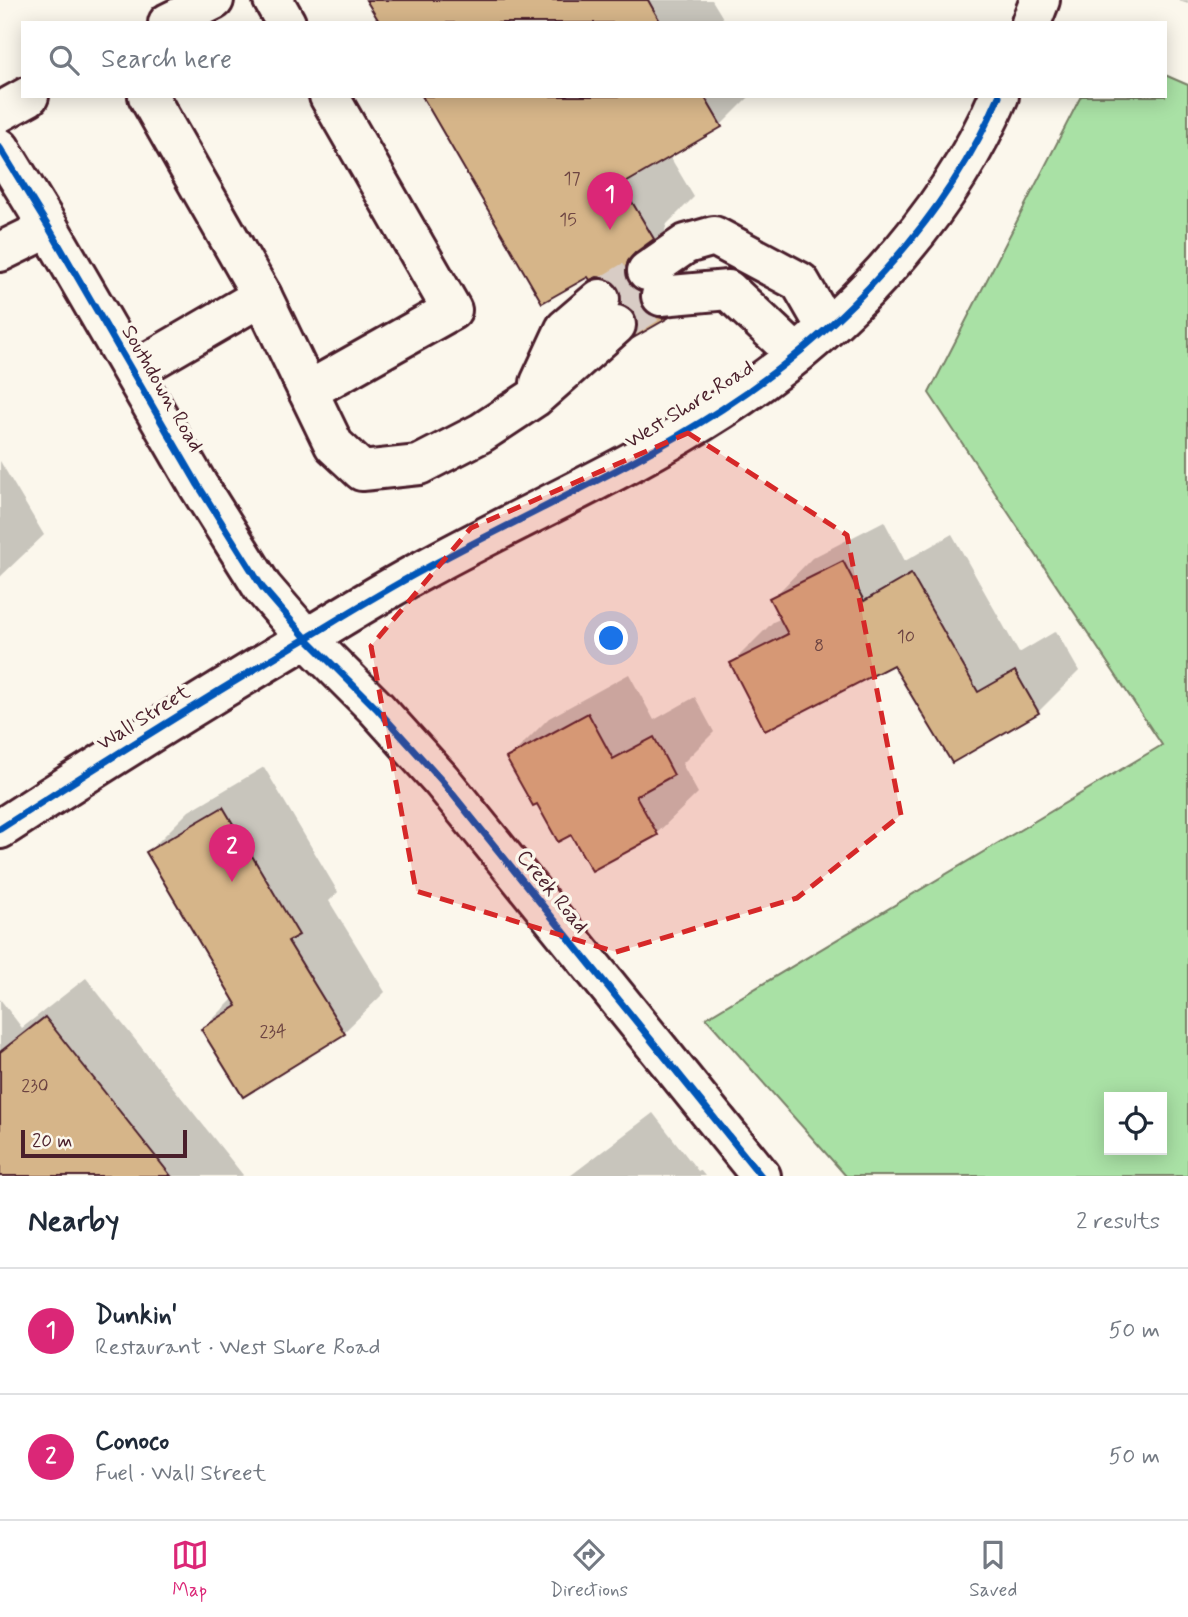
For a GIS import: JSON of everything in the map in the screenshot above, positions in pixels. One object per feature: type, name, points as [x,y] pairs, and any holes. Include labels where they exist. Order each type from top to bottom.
[{"type":"street","points":[[172,21],[214,0]]},
{"type":"street","points":[[273,0],[285,21]]},
{"type":"street","points":[[1032,21],[1040,0]]},
{"type":"street","points":[[0,112],[25,98]]},
{"type":"street","points":[[149,98],[262,296],[334,445],[362,471],[419,465],[481,433],[534,398],[608,312]]},
{"type":"street","points":[[308,391],[452,310],[330,98]]},
{"type":"street","name":"West Shore Road","points":[[306,638],[419,571],[662,444],[722,409],[796,354],[867,291],[897,256],[958,175],[998,98]]},
{"type":"street","name":"Southdown Road","points":[[0,148],[237,548],[262,587],[306,638]]},
{"type":"street","points":[[0,252],[49,228]]},
{"type":"street","points":[[796,354],[728,290],[654,284],[685,244],[714,236],[800,282],[827,327]]},
{"type":"street","points":[[133,371],[262,296]]},
{"type":"street","name":"Wall Street","points":[[0,829],[306,638]]},
{"type":"street","name":"Creek Road","points":[[306,638],[376,708],[442,781],[761,1176]]},
{"type":"highlighted area","points":[[688,433],[847,535],[901,815],[797,898],[616,952],[416,891],[371,646],[471,528]]},
{"type":"green space","points":[[1167,76],[1188,85],[1188,1176],[846,1176],[706,1018],[1162,745],[929,393],[1080,98],[1167,98]]},
{"type":"building","points":[[366,0],[648,0],[660,21],[379,21]]},
{"type":"building","points":[[423,98],[705,98],[722,127],[622,185],[654,239],[628,261],[625,272],[629,283],[640,291],[639,299],[643,308],[651,315],[670,317],[633,338],[637,331],[637,320],[632,310],[621,304],[617,285],[607,278],[597,277],[590,280],[588,277],[542,303]]},
{"type":"building","points":[[843,561],[864,601],[911,574],[978,692],[1015,671],[1039,713],[952,763],[893,665],[765,731],[730,663],[788,634],[769,598]]},
{"type":"building","points":[[588,713],[613,759],[654,737],[674,775],[636,796],[658,835],[592,871],[571,835],[558,842],[537,804],[533,806],[506,758]]},
{"type":"building","points":[[223,807],[299,935],[288,941],[345,1034],[243,1097],[201,1029],[237,1006],[146,852]]},
{"type":"building","points":[[45,1017],[171,1176],[0,1176],[0,1052]]},
{"type":"tunnel","points":[[600,299],[647,271]]},
{"type":"tunnel","points":[[616,325],[661,296]]},
{"type":"cycle path","points":[[0,829],[373,598],[649,453],[686,432],[765,379],[846,310],[918,231],[949,188],[976,143],[998,98]]},
{"type":"cycle path","points":[[0,148],[198,485],[262,587],[306,638],[376,708],[442,781],[761,1176]]},
{"type":"place","name":"Dunkin'","points":[[610,230]]},
{"type":"place","name":"Conoco","points":[[232,882]]}]
